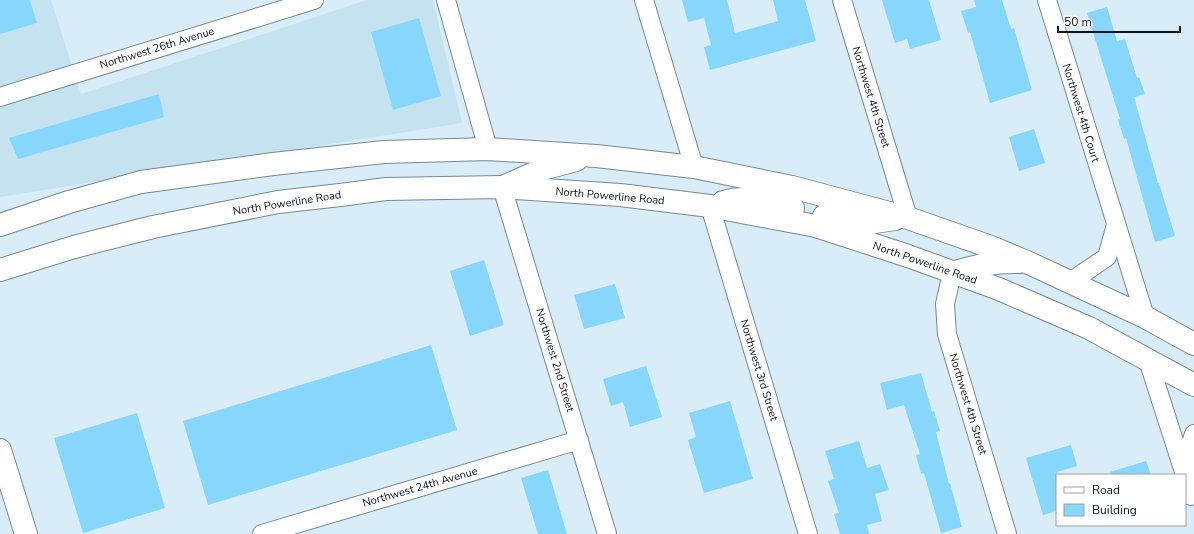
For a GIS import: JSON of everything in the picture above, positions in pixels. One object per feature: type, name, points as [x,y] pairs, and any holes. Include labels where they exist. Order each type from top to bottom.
[{"type":"main road","points":[[0,224],[69,202],[141,182],[273,164],[384,152],[488,149],[596,156],[694,167],[792,187],[908,218],[991,247],[1029,263],[1146,317],[1194,344]]},
{"type":"main road","points":[[502,187],[546,168],[568,161],[596,156]]},
{"type":"main road","name":"North Powerline Road","points":[[0,270],[74,247],[153,227],[278,202],[386,189],[502,187],[620,195],[710,206],[816,226],[908,256],[999,289],[1089,328],[1194,384]]},
{"type":"main road","points":[[710,206],[733,200],[753,199],[851,222],[868,223],[908,218]]},
{"type":"main road","points":[[952,273],[980,265],[1002,261],[1029,263]]},
{"type":"main road","points":[[0,450],[26,534]]},
{"type":"street","name":"Northwest 26th Avenue","points":[[0,97],[314,0]]},
{"type":"street","points":[[446,0],[488,149]]},
{"type":"street","points":[[644,0],[694,167]]},
{"type":"street","name":"Northwest 4th Street","points":[[842,0],[908,218]]},
{"type":"street","name":"Northwest 4th Court","points":[[1047,0],[1116,225],[1146,317]]},
{"type":"street","name":"Northwest 2nd Street","points":[[502,187],[607,534]]},
{"type":"street","name":"Northwest 3rd Street","points":[[710,206],[808,534]]},
{"type":"street","points":[[1070,282],[1107,257],[1116,225]]},
{"type":"street","name":"Northwest 4th Street","points":[[952,273],[945,304],[947,334],[1007,534]]},
{"type":"street","points":[[1148,360],[1185,474]]},
{"type":"street","points":[[1193,500],[1193,473],[1190,447],[1194,434]]},
{"type":"street","name":"Northwest 24th Avenue","points":[[262,534],[579,440]]},
{"type":"street","points":[[1186,478],[1193,500]]},
{"type":"shaded area","points":[[0,0],[51,0],[81,94],[367,0],[433,0],[462,123],[0,197]]},
{"type":"building","points":[[0,0],[30,0],[37,23],[0,34]]},
{"type":"building","points":[[682,0],[727,0],[735,33],[778,21],[773,0],[805,0],[816,41],[710,70],[704,47],[711,45],[704,18],[688,22]]},
{"type":"building","points":[[882,0],[929,0],[941,40],[910,49],[907,39],[895,43]]},
{"type":"building","points":[[974,0],[1002,0],[1011,29],[1014,28],[1032,90],[990,103],[970,32],[968,33],[961,11],[976,7]]},
{"type":"building","points":[[1107,7],[1117,41],[1125,39],[1137,78],[1139,77],[1145,94],[1134,97],[1158,183],[1175,236],[1155,242],[1126,138],[1124,139],[1118,120],[1120,119],[1087,13]]},
{"type":"building","points":[[419,18],[441,96],[393,110],[371,32]]},
{"type":"building","points":[[159,94],[164,117],[18,159],[9,138]]},
{"type":"building","points":[[1034,129],[1045,163],[1019,171],[1009,137]]},
{"type":"building","points":[[484,260],[504,325],[470,336],[450,271]]},
{"type":"building","points":[[615,284],[625,318],[584,329],[574,295]]},
{"type":"building","points":[[431,345],[457,430],[208,505],[183,421]]},
{"type":"building","points":[[646,366],[662,417],[630,427],[623,402],[611,406],[603,379]]},
{"type":"building","points":[[921,373],[932,412],[934,411],[940,431],[936,432],[962,527],[941,533],[924,473],[921,474],[916,455],[920,454],[904,405],[887,410],[880,383]]},
{"type":"building","points":[[730,401],[753,479],[704,493],[688,440],[696,437],[689,413]]},
{"type":"building","points":[[137,413],[165,508],[83,533],[54,438]]},
{"type":"building","points":[[859,441],[867,468],[880,464],[889,490],[875,494],[882,521],[867,525],[869,534],[840,534],[834,514],[839,513],[828,481],[834,479],[825,451]]},
{"type":"building","points":[[1071,445],[1077,466],[1057,472],[1056,474],[1056,511],[1043,515],[1026,458]]},
{"type":"building","points":[[1146,461],[1151,474],[1111,474],[1110,472]]},
{"type":"building","points":[[548,470],[567,534],[538,534],[521,478]]}]
